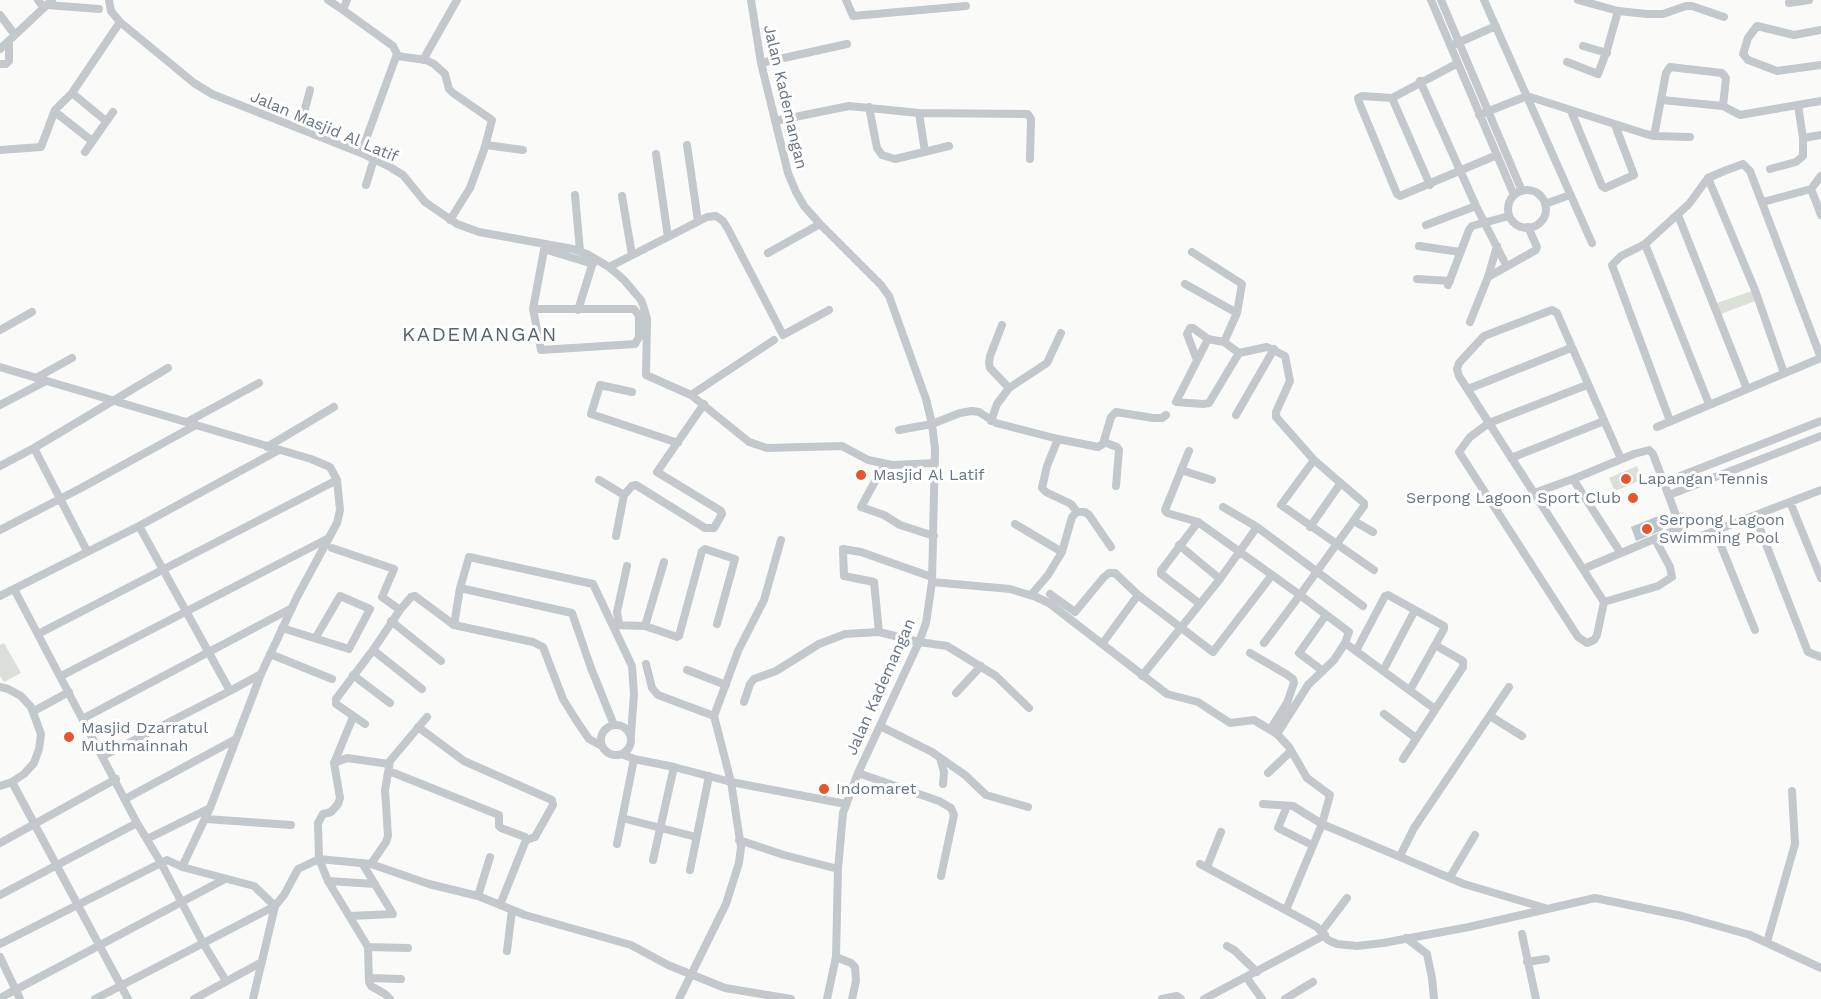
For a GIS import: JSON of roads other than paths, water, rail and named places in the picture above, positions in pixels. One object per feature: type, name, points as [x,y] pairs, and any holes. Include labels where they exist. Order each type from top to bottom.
[{"type":"street","points":[[38,0],[48,4],[99,9]]},
{"type":"street","name":"Jalan Masjid Al Latif","points":[[109,0],[111,10],[120,22],[199,86],[230,102],[374,159],[403,175],[425,202],[450,220],[479,232],[580,251],[594,261],[609,267],[624,280],[643,305],[646,319],[645,375],[671,385],[704,404],[746,440],[759,446],[789,448],[842,446],[868,460],[884,465],[935,463]]},
{"type":"street","points":[[328,0],[393,46],[396,51],[397,56],[361,153]]},
{"type":"street","points":[[343,10],[347,0]]},
{"type":"street","points":[[423,60],[457,0]]},
{"type":"street","name":"Jalan Kademangan","points":[[751,0],[761,63],[788,173],[804,206],[889,296],[926,399],[932,424],[935,463],[932,580],[927,623],[846,804],[838,869],[836,957],[826,999]]},
{"type":"street","points":[[846,0],[853,16],[966,6]]},
{"type":"street","points":[[1431,0],[1489,111],[1518,193]]},
{"type":"street","points":[[1441,0],[1455,44],[1458,63],[1479,116],[1518,193]]},
{"type":"street","points":[[1484,0],[1592,243]]},
{"type":"street","points":[[1578,0],[1618,11],[1663,14],[1692,6],[1724,17]]},
{"type":"street","points":[[1789,3],[1809,0]]},
{"type":"street","points":[[0,49],[48,4]]},
{"type":"street","points":[[1567,62],[1598,74],[1618,11]]},
{"type":"street","points":[[0,15],[12,38],[9,61],[6,64],[0,64]]},
{"type":"street","points":[[0,150],[41,147],[55,110],[72,93],[120,22]]},
{"type":"street","points":[[1455,44],[1496,26]]},
{"type":"street","points":[[1821,30],[1786,34],[1757,26],[1748,38],[1743,54],[1748,60],[1777,70],[1821,65]]},
{"type":"street","points":[[761,63],[847,44]]},
{"type":"street","points":[[1583,46],[1606,52]]},
{"type":"street","points":[[397,56],[434,64],[445,74],[449,89],[453,93],[492,120],[486,145],[470,188],[450,220]]},
{"type":"street","points":[[1458,63],[1420,81],[1392,98],[1362,96],[1358,100],[1400,196],[1497,155]]},
{"type":"street","points":[[1654,136],[1668,68],[1722,73],[1726,78],[1723,106]]},
{"type":"street","points":[[1420,81],[1476,206],[1506,265]]},
{"type":"street","points":[[300,128],[310,90]]},
{"type":"street","points":[[72,93],[106,121]]},
{"type":"street","points":[[1479,116],[1527,96],[1654,136],[1690,137]]},
{"type":"street","points":[[1392,98],[1430,185]]},
{"type":"street","points":[[1662,100],[1723,106],[1740,115],[1821,101]]},
{"type":"street","points":[[1770,169],[1800,160],[1803,156],[1798,105]]},
{"type":"street","points":[[775,121],[849,106],[919,113],[1028,114],[1031,119],[1030,159]]},
{"type":"street","points":[[869,107],[877,148],[882,156],[895,159],[949,146]]},
{"type":"street","points":[[1571,111],[1602,186],[1605,188],[1634,175],[1615,125]]},
{"type":"street","points":[[85,152],[113,112]]},
{"type":"street","points":[[919,113],[925,152]]},
{"type":"street","points":[[59,115],[92,141]]},
{"type":"street","points":[[1803,138],[1821,135]]},
{"type":"street","points":[[486,145],[522,150]]},
{"type":"street","points":[[687,145],[698,220]]},
{"type":"street","points":[[656,154],[668,237]]},
{"type":"street","points":[[366,185],[374,159]]},
{"type":"street","points":[[1657,427],[1821,358],[1750,171],[1745,164],[1708,178],[1678,215],[1645,244],[1621,256],[1612,265],[1670,421]]},
{"type":"street","points":[[1762,202],[1811,189],[1821,176]]},
{"type":"street","points":[[1708,178],[1755,290],[1784,373]]},
{"type":"street","points":[[1811,189],[1821,215]]},
{"type":"street","points":[[1530,190],[1538,194],[1545,204],[1544,217],[1539,224],[1523,228],[1515,224],[1509,216],[1509,201],[1518,193],[1530,190]]},
{"type":"street","points":[[575,195],[580,251]]},
{"type":"street","points":[[1545,204],[1570,195]]},
{"type":"street","points":[[622,196],[632,255]]},
{"type":"street","points":[[1426,225],[1476,206]]},
{"type":"street","points":[[1678,215],[1747,389]]},
{"type":"street","points":[[609,267],[698,220],[712,216],[723,221],[783,335],[829,310]]},
{"type":"street","points":[[1417,279],[1449,283],[1466,234],[1472,226],[1509,216]]},
{"type":"street","points":[[768,253],[820,224]]},
{"type":"street","points":[[1488,277],[1536,250],[1537,247],[1528,227]]},
{"type":"street","points":[[1645,244],[1709,404]]},
{"type":"street","points":[[1419,246],[1460,252]]},
{"type":"street","points":[[1470,322],[1488,277],[1497,246]]},
{"type":"street","points":[[533,309],[578,310],[635,309],[639,316],[638,341],[630,346],[541,350],[533,309],[545,250],[594,261],[578,310]]},
{"type":"street","points":[[1192,252],[1242,284],[1237,313],[1224,342]]},
{"type":"street","points":[[1185,284],[1237,313]]},
{"type":"street","points":[[1587,384],[1489,423],[1470,437],[1459,452],[1571,627],[1583,642],[1594,640],[1597,635],[1604,602],[1583,568],[1511,458],[1489,423],[1468,389],[1459,376],[1457,369],[1459,363],[1484,336],[1552,310],[1557,313],[1621,459]]},
{"type":"street","points":[[0,330],[32,312]]},
{"type":"street","points":[[1002,325],[989,363],[990,368],[1009,388]]},
{"type":"street","points":[[1197,360],[1187,334],[1188,330],[1193,328],[1209,339],[1224,342],[1239,353]]},
{"type":"street","points":[[991,421],[997,404],[1009,388],[1047,363],[1061,333]]},
{"type":"street","points":[[1209,339],[1176,402],[1203,404],[1209,402],[1239,353],[1267,347],[1274,349],[1285,356],[1290,379],[1276,417],[1314,460],[1364,503],[1363,510],[1264,644]]},
{"type":"street","points":[[691,396],[774,340]]},
{"type":"street","points":[[1468,389],[1571,348]]},
{"type":"street","points":[[1236,415],[1274,349]]},
{"type":"street","points":[[36,378],[72,358]]},
{"type":"street","points":[[0,368],[326,465],[332,469],[337,480],[339,516],[261,674],[206,819],[182,867]]},
{"type":"street","points":[[0,466],[168,368]]},
{"type":"street","points":[[0,405],[46,381]]},
{"type":"street","points":[[187,422],[259,383]]},
{"type":"street","points":[[632,392],[600,385],[591,414],[678,443]]},
{"type":"street","points":[[616,536],[624,495],[636,485],[705,528],[714,528],[722,514],[721,511],[657,472],[704,404]]},
{"type":"street","points":[[267,447],[334,407]]},
{"type":"street","points":[[899,430],[932,424],[965,412],[979,412],[991,421],[1058,440],[1098,447],[1104,442],[1111,417],[1116,412],[1153,418],[1162,418],[1167,415]]},
{"type":"street","points":[[1511,458],[1604,421]]},
{"type":"street","points":[[1665,482],[1821,421]]},
{"type":"street","points":[[0,530],[196,425]]},
{"type":"street","points":[[1669,495],[1821,436]]},
{"type":"street","points":[[1058,440],[1047,466],[1042,488],[1071,504],[1077,512]]},
{"type":"street","points":[[1104,442],[1119,450],[1116,486]]},
{"type":"street","points":[[34,448],[62,498],[87,551]]},
{"type":"street","points":[[0,596],[139,526],[279,450]]},
{"type":"street","points":[[1534,493],[1649,450],[1654,456],[1680,526],[1678,530],[1583,568]]},
{"type":"street","points":[[1189,451],[1165,508],[1166,512],[1198,522],[1349,632],[1334,660],[1308,685],[1274,732]]},
{"type":"street","points":[[1314,460],[1281,505],[1374,570]]},
{"type":"street","points":[[884,465],[861,507],[900,525],[934,536]]},
{"type":"street","points":[[1181,470],[1212,480]]},
{"type":"street","points":[[1573,479],[1620,552]]},
{"type":"street","points":[[38,634],[162,568],[337,480]]},
{"type":"street","points":[[600,480],[624,495]]},
{"type":"street","points":[[1310,526],[1340,484]]},
{"type":"street","points":[[1696,538],[1821,490]]},
{"type":"street","points":[[1790,502],[1821,578]]},
{"type":"street","points":[[1222,507],[1257,527],[1364,606]]},
{"type":"street","points":[[1031,594],[1048,575],[1062,552],[1072,517],[1077,512],[1085,512],[1089,515],[1111,547]]},
{"type":"street","points":[[1755,516],[1805,646],[1808,652],[1821,657]]},
{"type":"street","points":[[1354,521],[1373,532]]},
{"type":"street","points":[[1198,522],[1162,567],[1161,574],[1200,604]]},
{"type":"street","points":[[1015,524],[1062,552]]},
{"type":"street","points":[[139,526],[230,691]]},
{"type":"street","points":[[1142,676],[1220,579],[1257,527]]},
{"type":"street","points":[[1715,531],[1755,630]]},
{"type":"street","points":[[61,676],[329,538]]},
{"type":"street","points":[[1604,602],[1658,586],[1672,578],[1670,567],[1655,539]]},
{"type":"street","points":[[679,999],[730,894],[741,856],[731,782],[714,716],[740,645],[764,600],[781,540]]},
{"type":"street","points":[[1179,545],[1220,579]]},
{"type":"street","points":[[332,548],[394,569],[382,597],[400,610]]},
{"type":"street","points":[[616,624],[645,626],[679,636],[702,551],[705,549],[735,559],[717,624]]},
{"type":"street","points":[[879,632],[874,582],[843,576],[843,549],[861,552],[932,580],[1010,589],[1031,594],[1049,603],[1167,694],[1198,702],[1230,723],[1254,720],[1274,732],[1291,751],[1307,778],[1329,795],[1322,824],[1286,910]]},
{"type":"street","points":[[454,625],[460,588],[467,559],[470,557],[594,585],[616,624],[633,666],[630,747],[622,754]]},
{"type":"street","points":[[645,626],[664,562]]},
{"type":"street","points":[[616,624],[627,566]]},
{"type":"street","points":[[1050,594],[1075,612],[1104,577],[1112,573],[1209,651],[1215,651],[1272,575]]},
{"type":"street","points":[[460,588],[572,613],[614,724]]},
{"type":"street","points":[[14,589],[84,718],[137,823],[163,862],[203,944],[226,981]]},
{"type":"street","points":[[1105,640],[1138,595]]},
{"type":"street","points":[[282,628],[350,649],[370,609],[340,596],[316,638]]},
{"type":"street","points":[[365,724],[335,701],[373,650],[391,621],[411,597],[415,596],[454,625],[533,642],[543,647],[563,699],[576,720],[589,739],[611,754],[622,754],[634,759],[731,782],[846,804]]},
{"type":"street","points":[[1356,651],[1385,596],[1392,596],[1443,626],[1444,629],[1410,690]]},
{"type":"street","points":[[84,718],[292,608]]},
{"type":"street","points":[[1383,670],[1415,610]]},
{"type":"street","points":[[1323,671],[1299,653],[1326,615]]},
{"type":"street","points":[[391,621],[441,661]]},
{"type":"street","points":[[744,702],[754,679],[776,671],[825,641],[845,634],[879,632],[947,646],[996,676],[1029,708]]},
{"type":"street","points":[[1345,643],[1435,709]]},
{"type":"street","points":[[1403,759],[1464,663],[1435,645]]},
{"type":"street","points":[[373,650],[422,689]]},
{"type":"street","points":[[1250,653],[1286,674],[1294,683],[1274,732]]},
{"type":"street","points":[[270,654],[332,679]]},
{"type":"street","points":[[646,663],[652,688],[658,695],[714,716]]},
{"type":"street","points":[[956,693],[981,666]]},
{"type":"street","points":[[687,670],[726,685]]},
{"type":"street","points":[[103,756],[261,674]]},
{"type":"street","points":[[353,675],[390,703]]},
{"type":"street","points":[[0,687],[21,696],[34,711],[41,734],[34,763],[24,774],[0,786]]},
{"type":"street","points":[[1400,856],[1414,828],[1509,687]]},
{"type":"street","points":[[34,711],[69,692]]},
{"type":"street","points":[[1384,714],[1416,738]]},
{"type":"street","points":[[1491,716],[1522,736]]},
{"type":"street","points":[[353,717],[334,763],[340,798],[335,808],[323,814],[318,823],[313,860],[368,947],[371,986],[390,999]]},
{"type":"street","points":[[371,864],[388,836],[385,790],[389,767],[427,717]]},
{"type":"street","points":[[602,746],[603,733],[607,727],[614,724],[624,726],[631,735]]},
{"type":"street","points":[[880,726],[915,742],[940,758],[965,775],[986,795],[1028,807]]},
{"type":"street","points":[[418,727],[464,761],[552,800],[553,805],[535,837],[526,840],[500,905]]},
{"type":"street","points":[[125,799],[236,739]]},
{"type":"street","points":[[1268,773],[1291,751]]},
{"type":"street","points":[[334,763],[347,758],[389,767],[499,815],[501,828],[522,835],[526,840]]},
{"type":"street","points":[[940,758],[944,772],[943,784]]},
{"type":"street","points":[[617,844],[634,759]]},
{"type":"street","points":[[653,860],[674,767]]},
{"type":"street","points":[[858,773],[939,801],[951,808],[954,815],[941,876]]},
{"type":"street","points":[[690,870],[709,776]]},
{"type":"street","points":[[0,843],[116,780]]},
{"type":"street","points":[[12,782],[128,999]]},
{"type":"street","points":[[1767,942],[1795,844],[1792,791]]},
{"type":"street","points":[[1263,804],[1293,806],[1322,824],[1479,889],[1547,908]]},
{"type":"street","points":[[147,839],[210,808]]},
{"type":"street","points":[[1285,811],[1278,828],[1312,845]]},
{"type":"street","points":[[622,818],[696,837]]},
{"type":"street","points":[[206,819],[291,825]]},
{"type":"street","points":[[0,895],[137,823]]},
{"type":"street","points":[[1221,832],[1203,866],[1286,910],[1324,933],[1328,940],[1337,944],[1357,946],[1406,938],[1535,913],[1589,898],[1603,898],[1682,916],[1767,942],[1821,968]]},
{"type":"street","points":[[1450,877],[1475,835]]},
{"type":"street","points":[[740,840],[784,855],[838,869]]},
{"type":"street","points":[[478,896],[490,857]]},
{"type":"street","points":[[95,999],[275,906],[284,895],[298,869],[313,860],[371,864],[429,884],[478,896],[512,910],[631,945],[692,975],[725,988],[791,999]]},
{"type":"street","points":[[0,944],[163,862],[258,888],[275,906]]},
{"type":"street","points":[[350,916],[393,914],[362,863]]},
{"type":"street","points":[[0,998],[225,879]]},
{"type":"street","points":[[328,881],[375,884]]},
{"type":"street","points":[[1204,999],[1257,972],[1324,933],[1347,898]]},
{"type":"street","points":[[253,999],[275,906]]},
{"type":"street","points":[[507,951],[512,910]]},
{"type":"street","points":[[1522,934],[1536,999]]},
{"type":"street","points":[[1406,938],[1427,954],[1434,999]]},
{"type":"street","points":[[1227,946],[1257,972]]},
{"type":"street","points":[[368,947],[408,948]]},
{"type":"street","points":[[0,957],[20,999]]},
{"type":"street","points":[[836,957],[855,967],[856,981],[852,999]]},
{"type":"street","points":[[1527,962],[1546,959]]},
{"type":"street","points":[[194,999],[262,962]]},
{"type":"street","points":[[370,978],[401,979]]},
{"type":"street","points":[[1246,978],[1262,999]]},
{"type":"street","points":[[1285,999],[1313,982]]},
{"type":"street","points":[[1162,999],[1177,996],[1181,999]]},
{"type":"place","name":"Masjid Al Latif","points":[[861,475]]},
{"type":"place","name":"Lapangan Tennis","points":[[1626,479]]},
{"type":"place","name":"Serpong Lagoon Sport Club","points":[[1633,498]]},
{"type":"place","name":"Serpong Lagoon Swimming Pool","points":[[1647,529]]},
{"type":"place","name":"Masjid Dzarratul Muthmainnah","points":[[69,737]]},
{"type":"place","name":"Indomaret","points":[[824,789]]},
{"type":"district","name":"KADEMANGAN","points":[[480,335]]}]
